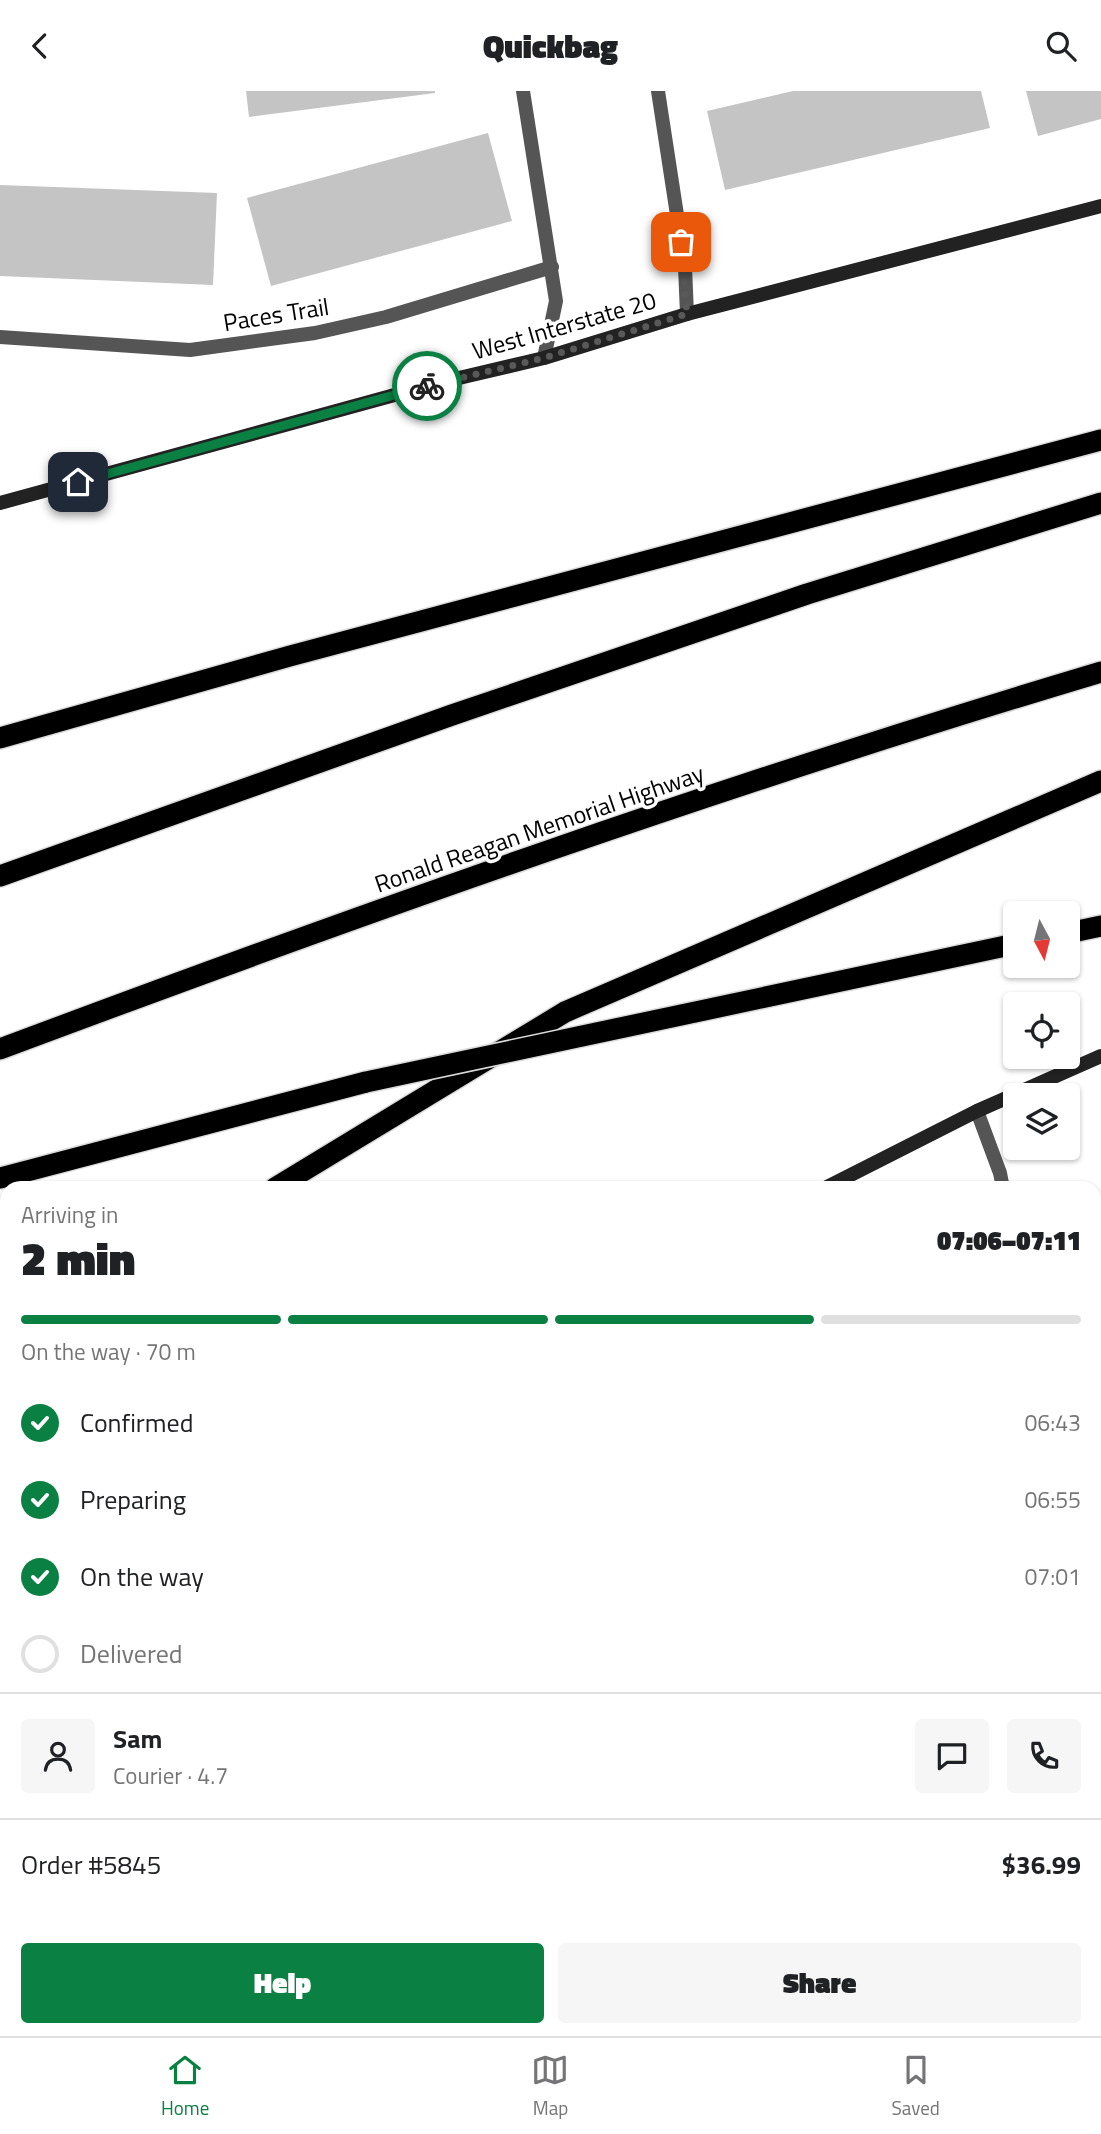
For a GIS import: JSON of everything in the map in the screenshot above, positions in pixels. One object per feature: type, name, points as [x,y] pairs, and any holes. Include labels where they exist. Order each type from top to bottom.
[{"type":"highway","points":[[0,738],[290,656],[1101,440]]},
{"type":"highway","points":[[0,876],[504,697],[807,594],[1101,502]]},
{"type":"highway","name":"Ronald Reagan Memorial Highway","points":[[0,1049],[263,950],[566,846],[938,721],[1101,672]]},
{"type":"highway","points":[[287,1181],[565,1012],[1101,781]]},
{"type":"highway","points":[[1080,930],[1101,926]]},
{"type":"highway","points":[[0,1178],[366,1082],[1003,947]]},
{"type":"main road","name":"West Interstate 20","points":[[0,503],[442,382],[544,358],[687,314],[1101,207]]},
{"type":"main road","points":[[839,1181],[976,1111],[1101,1056]]},
{"type":"street","points":[[523,91],[556,301],[544,358]]},
{"type":"street","points":[[658,91],[685,267],[687,314]]},
{"type":"street","name":"Paces Trail","points":[[0,337],[190,350],[315,333],[386,317],[552,267]]},
{"type":"street","points":[[976,1111],[1002,1181]]},
{"type":"building","points":[[246,91],[435,91],[435,93],[249,117]]},
{"type":"building","points":[[793,91],[981,91],[990,128],[725,190],[707,111]]},
{"type":"building","points":[[1026,91],[1101,91],[1101,119],[1038,136]]},
{"type":"building","points":[[488,133],[512,221],[271,286],[247,198]]},
{"type":"building","points":[[0,185],[217,193],[213,285],[0,276]]},
{"type":"way so far","points":[[427,386],[544,358],[687,314],[681,242]]},
{"type":"route","points":[[78,482],[427,386]]}]
